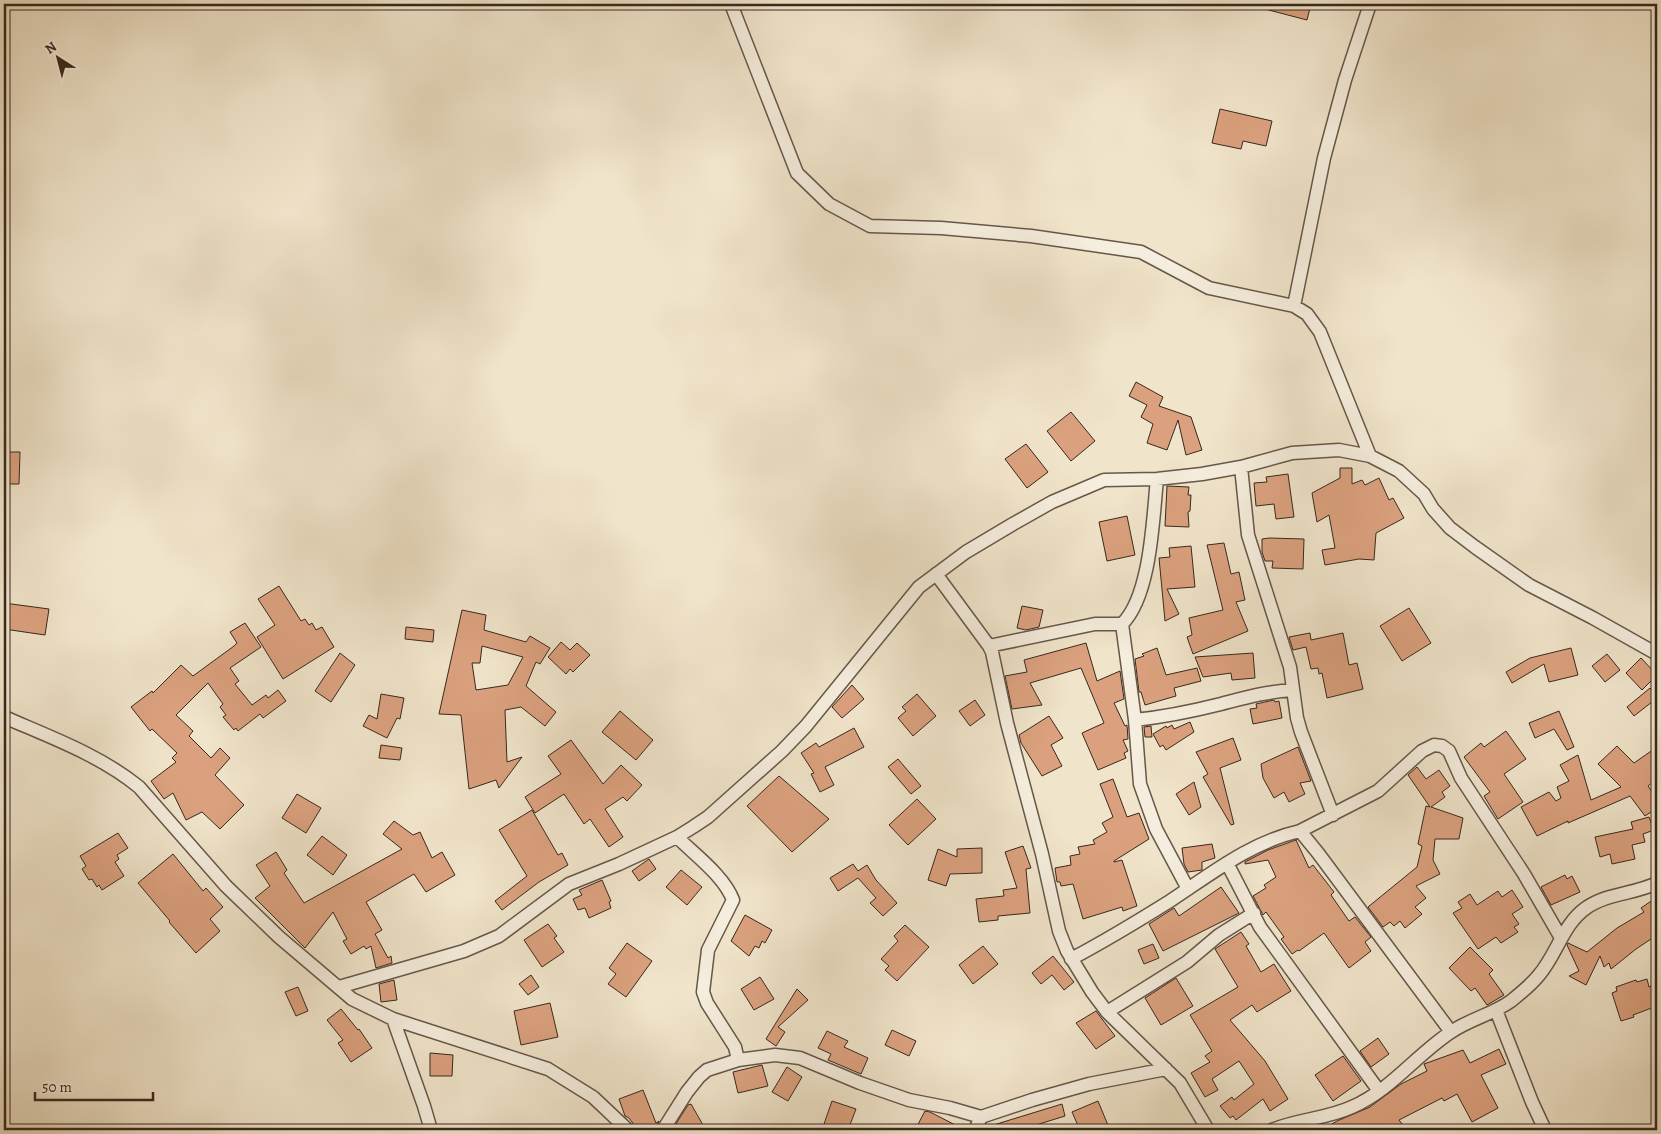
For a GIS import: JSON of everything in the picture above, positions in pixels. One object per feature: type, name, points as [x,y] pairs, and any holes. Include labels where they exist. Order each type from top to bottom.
[{"type":"street","points":[[732,4],[797,173],[830,204],[870,226],[941,228],[1031,236],[1141,252],[1209,288],[1294,306],[1307,314],[1320,332],[1370,456]]},
{"type":"street","points":[[1294,306],[1324,158],[1345,80],[1370,4]]},
{"type":"street","points":[[339,987],[464,951],[499,936],[569,884],[620,864],[677,837],[708,817],[782,751],[806,726],[919,587],[966,552],[1052,502],[1104,480],[1157,479],[1202,474],[1241,467],[1292,453],[1339,450],[1370,456],[1399,471],[1424,494],[1433,509],[1450,528],[1497,563],[1529,585],[1657,654]]},
{"type":"street","points":[[1241,467],[1248,535],[1290,667],[1301,732],[1333,815]]},
{"type":"street","points":[[989,646],[1095,624],[1122,624],[1134,608],[1148,563],[1157,479]]},
{"type":"street","points":[[936,574],[992,652],[1007,723],[1042,854],[1059,931],[1071,959],[1092,992],[1108,1012],[1139,1045],[1180,1083],[1208,1130]]},
{"type":"street","points":[[1122,624],[1140,784],[1156,829],[1188,889]]},
{"type":"street","points":[[1134,720],[1213,706],[1267,692],[1293,690]]},
{"type":"street","points":[[4,717],[98,759],[139,787],[226,886],[278,937],[352,999],[393,1019],[548,1069],[593,1098],[628,1130]]},
{"type":"street","points":[[1071,959],[1119,933],[1226,863],[1277,838],[1300,831],[1378,791],[1422,751],[1434,745],[1446,748],[1461,778],[1524,874],[1561,938]]},
{"type":"street","points":[[1300,831],[1451,1032]]},
{"type":"street","points":[[677,837],[722,881],[729,890],[733,900],[708,950],[703,992],[707,1003],[735,1047],[738,1060]]},
{"type":"street","points":[[1226,863],[1260,927],[1379,1091]]},
{"type":"street","points":[[1272,1130],[1291,1122],[1340,1112],[1364,1101],[1451,1032],[1509,1002],[1539,976],[1561,938],[1578,914],[1588,906],[1601,899],[1637,891],[1657,883]]},
{"type":"street","points":[[1108,1012],[1187,962],[1219,935],[1254,914]]},
{"type":"street","points":[[1496,1010],[1545,1130]]},
{"type":"street","points":[[393,1019],[431,1130]]},
{"type":"street","points":[[663,1130],[687,1092],[707,1070],[738,1060],[775,1055],[800,1058],[860,1084],[901,1097],[981,1117],[1080,1087],[1166,1069]]},
{"type":"street","points":[[975,1130],[981,1117]]},
{"type":"building","points":[[1262,4],[1311,4],[1307,20],[1261,8]]},
{"type":"building","points":[[1220,109],[1272,121],[1266,146],[1243,141],[1241,149],[1212,143]]},
{"type":"building","points":[[1136,382],[1163,397],[1159,406],[1191,417],[1202,450],[1186,455],[1178,420],[1167,450],[1147,443],[1153,424],[1141,417],[1147,405],[1129,396]]},
{"type":"building","points":[[1071,412],[1095,441],[1071,461],[1047,431]]},
{"type":"building","points":[[1026,444],[1048,472],[1027,488],[1005,459]]},
{"type":"building","points":[[4,452],[20,452],[19,484],[4,484]]},
{"type":"building","points":[[1340,468],[1352,468],[1352,484],[1362,480],[1365,485],[1379,478],[1389,500],[1393,498],[1404,518],[1376,533],[1374,560],[1359,559],[1325,565],[1322,550],[1335,548],[1329,515],[1317,522],[1312,493],[1340,478]]},
{"type":"building","points":[[1288,474],[1294,517],[1276,519],[1274,504],[1256,506],[1254,483],[1267,482],[1266,477]]},
{"type":"building","points":[[1167,486],[1189,487],[1188,495],[1191,495],[1190,511],[1188,512],[1189,527],[1165,526]]},
{"type":"building","points":[[1127,516],[1135,555],[1107,561],[1099,522]]},
{"type":"building","points":[[1262,539],[1304,539],[1303,569],[1272,568],[1273,561],[1265,561],[1262,552]]},
{"type":"building","points":[[1224,543],[1231,574],[1239,572],[1245,600],[1236,602],[1248,631],[1193,654],[1187,637],[1192,635],[1189,618],[1223,610],[1207,545]]},
{"type":"building","points":[[1191,546],[1195,587],[1167,589],[1179,614],[1165,621],[1159,558],[1170,557],[1169,548]]},
{"type":"building","points":[[279,586],[301,621],[305,619],[309,625],[312,623],[316,630],[322,627],[334,647],[283,679],[257,637],[275,625],[258,599]]},
{"type":"building","points":[[4,603],[49,609],[45,635],[4,629]]},
{"type":"building","points":[[1022,606],[1043,610],[1039,627],[1026,630],[1017,628]]},
{"type":"building","points":[[1409,608],[1431,643],[1402,661],[1380,626]]},
{"type":"building","points":[[462,610],[486,615],[484,630],[526,642],[530,636],[550,648],[540,664],[536,662],[526,686],[556,712],[545,726],[521,707],[505,710],[507,762],[522,757],[499,788],[496,780],[469,789],[461,715],[439,714]],"holes":[[[482,646],[523,657],[508,685],[476,690],[472,663],[480,663]]]},
{"type":"building","points":[[245,623],[261,647],[230,668],[239,681],[235,684],[252,705],[266,695],[268,698],[278,690],[286,701],[263,718],[260,714],[238,731],[236,728],[234,730],[223,717],[226,715],[220,707],[223,704],[208,683],[176,715],[193,731],[189,736],[211,758],[220,748],[230,758],[215,775],[244,805],[220,829],[202,812],[186,820],[173,793],[164,799],[151,781],[176,762],[172,758],[177,753],[152,729],[150,731],[131,707],[152,691],[153,693],[181,665],[193,676],[234,646],[237,643],[230,632]]},
{"type":"building","points":[[406,627],[434,630],[433,642],[405,639]]},
{"type":"building","points":[[1310,633],[1311,640],[1343,633],[1349,665],[1357,663],[1363,689],[1327,698],[1322,673],[1319,674],[1318,668],[1311,669],[1306,647],[1293,650],[1289,637]]},
{"type":"building","points":[[561,642],[570,650],[577,643],[590,655],[573,672],[570,669],[566,674],[548,657]]},
{"type":"building","points":[[1086,643],[1097,681],[1120,671],[1124,699],[1114,703],[1125,726],[1127,725],[1128,739],[1123,740],[1128,751],[1124,753],[1126,758],[1098,770],[1082,733],[1104,723],[1081,668],[1030,683],[1042,705],[1012,709],[1005,676],[1027,672],[1024,660]]},
{"type":"building","points":[[1157,648],[1166,675],[1197,668],[1201,681],[1174,688],[1176,696],[1145,705],[1141,692],[1139,692],[1135,659]]},
{"type":"building","points":[[1571,648],[1578,675],[1549,682],[1544,664],[1512,683],[1506,672],[1530,658]]},
{"type":"building","points":[[340,653],[355,665],[331,702],[315,691]]},
{"type":"building","points":[[1253,653],[1255,678],[1232,680],[1231,673],[1203,677],[1195,657]]},
{"type":"building","points":[[1607,654],[1620,670],[1605,682],[1592,666]]},
{"type":"building","points":[[1641,658],[1657,675],[1642,690],[1626,673]]},
{"type":"building","points":[[852,685],[864,699],[842,718],[832,707]]},
{"type":"building","points":[[1650,688],[1657,698],[1634,716],[1627,707]]},
{"type":"building","points":[[381,694],[404,698],[400,719],[397,718],[387,738],[363,726],[369,715],[377,719]]},
{"type":"building","points":[[917,694],[936,716],[913,736],[898,718],[906,711],[902,707]]},
{"type":"building","points":[[975,700],[985,715],[970,726],[959,711]]},
{"type":"building","points":[[1274,700],[1275,702],[1279,701],[1282,718],[1253,724],[1250,709],[1257,708],[1256,704]]},
{"type":"building","points":[[620,711],[653,740],[636,760],[602,732]]},
{"type":"building","points":[[1559,711],[1574,747],[1567,750],[1554,729],[1535,738],[1529,723]]},
{"type":"building","points":[[1049,716],[1063,738],[1051,745],[1062,766],[1042,776],[1021,743],[1019,735]]},
{"type":"building","points":[[1190,722],[1194,732],[1166,750],[1163,745],[1160,747],[1153,734],[1166,726],[1167,728],[1172,725],[1174,729]]},
{"type":"building","points":[[1151,726],[1152,737],[1145,737],[1144,727]]},
{"type":"building","points":[[854,728],[864,747],[825,767],[834,785],[820,792],[811,774],[814,773],[801,753],[816,743],[819,747]]},
{"type":"building","points":[[1506,731],[1526,759],[1504,774],[1523,802],[1498,819],[1484,796],[1490,792],[1464,757],[1481,743],[1484,747]]},
{"type":"building","points":[[1233,738],[1241,760],[1220,768],[1234,824],[1231,825],[1203,777],[1208,774],[1196,752]]},
{"type":"building","points":[[571,740],[603,784],[621,765],[642,785],[627,801],[623,797],[605,809],[623,837],[609,847],[590,819],[584,824],[564,794],[535,813],[525,797],[561,774],[548,756]]},
{"type":"building","points":[[381,745],[402,748],[400,760],[379,758]]},
{"type":"building","points":[[1617,746],[1634,763],[1657,747],[1657,779],[1648,786],[1657,799],[1657,808],[1645,816],[1630,796],[1568,823],[1568,821],[1537,836],[1521,807],[1549,792],[1556,801],[1561,798],[1557,787],[1569,781],[1560,765],[1578,755],[1591,800],[1621,787],[1598,764]]},
{"type":"building","points":[[1298,747],[1311,781],[1300,783],[1305,794],[1289,802],[1284,792],[1274,798],[1263,778],[1261,764]]},
{"type":"building","points":[[898,759],[921,786],[911,794],[888,767]]},
{"type":"building","points":[[1417,767],[1426,779],[1439,770],[1450,786],[1442,792],[1445,797],[1431,807],[1463,818],[1459,839],[1435,839],[1433,860],[1440,874],[1416,886],[1426,898],[1415,907],[1422,914],[1405,928],[1400,921],[1394,926],[1390,922],[1383,927],[1368,907],[1417,867],[1422,846],[1418,844],[1426,806],[1430,807],[1408,775]]},
{"type":"building","points":[[779,776],[829,819],[792,852],[747,806]]},
{"type":"building","points":[[1113,779],[1127,817],[1139,813],[1149,839],[1114,861],[1122,860],[1137,906],[1123,911],[1122,907],[1083,919],[1073,884],[1061,886],[1060,882],[1057,882],[1055,868],[1071,865],[1070,856],[1080,854],[1078,847],[1095,844],[1093,840],[1107,832],[1102,823],[1113,817],[1100,784]]},
{"type":"building","points":[[1194,782],[1201,807],[1189,815],[1176,794]]},
{"type":"building","points":[[297,794],[321,808],[306,833],[282,818]]},
{"type":"building","points":[[917,799],[936,819],[908,845],[889,825]]},
{"type":"building","points":[[532,810],[558,855],[562,853],[568,865],[539,882],[502,910],[495,901],[527,876],[499,830]]},
{"type":"building","points":[[1649,817],[1654,830],[1643,834],[1645,842],[1632,845],[1635,859],[1612,864],[1610,854],[1600,857],[1595,837],[1633,829],[1631,822]]},
{"type":"building","points":[[394,821],[413,835],[420,832],[432,858],[442,852],[455,875],[426,892],[414,874],[366,902],[382,930],[375,934],[388,958],[391,956],[392,963],[376,968],[371,946],[366,949],[364,946],[351,954],[343,941],[347,939],[333,912],[305,948],[255,898],[270,886],[256,865],[276,852],[287,870],[284,873],[304,903],[402,849],[383,834]]},
{"type":"building","points":[[118,833],[128,848],[117,855],[119,859],[115,862],[124,876],[102,890],[99,885],[97,887],[92,879],[89,880],[82,869],[86,866],[80,856]]},
{"type":"building","points":[[322,836],[347,855],[333,875],[307,855]]},
{"type":"building","points":[[1296,840],[1309,868],[1313,865],[1334,892],[1331,895],[1349,921],[1355,917],[1371,937],[1365,942],[1371,951],[1349,968],[1324,933],[1292,954],[1281,939],[1284,937],[1266,912],[1263,915],[1253,896],[1266,888],[1264,885],[1276,877],[1268,860],[1245,864],[1245,862],[1268,850]]},
{"type":"building","points":[[1212,844],[1215,858],[1202,862],[1202,870],[1188,872],[1184,864],[1182,848]]},
{"type":"building","points":[[1023,846],[1031,868],[1026,869],[1030,913],[998,916],[998,920],[979,922],[976,899],[1004,896],[1003,890],[1017,888],[1005,852]]},
{"type":"building","points":[[982,848],[982,873],[950,874],[946,886],[928,880],[938,849],[957,857],[957,849]]},
{"type":"building","points":[[173,854],[203,891],[206,888],[223,907],[210,919],[220,931],[196,953],[138,883]]},
{"type":"building","points":[[649,859],[656,869],[639,881],[632,871]]},
{"type":"building","points":[[853,864],[858,871],[867,865],[876,880],[897,903],[883,916],[870,903],[876,898],[858,878],[838,891],[830,878]]},
{"type":"building","points":[[681,870],[702,887],[687,905],[666,887]]},
{"type":"building","points":[[1565,875],[1567,879],[1572,876],[1580,892],[1551,905],[1541,887]]},
{"type":"building","points":[[602,880],[611,901],[609,902],[611,908],[589,918],[585,908],[578,910],[573,899],[582,895],[579,890]]},
{"type":"building","points":[[1221,887],[1239,913],[1163,951],[1149,924],[1174,908],[1179,916]]},
{"type":"building","points":[[1512,890],[1523,907],[1512,914],[1519,924],[1514,927],[1518,932],[1501,943],[1496,937],[1478,949],[1453,913],[1462,908],[1458,902],[1470,894],[1477,905],[1498,891],[1502,897]]},
{"type":"building","points":[[1657,897],[1657,935],[1611,969],[1609,963],[1604,967],[1600,956],[1586,985],[1569,976],[1579,971],[1567,945],[1568,943],[1587,952],[1617,928],[1644,912],[1641,908]]},
{"type":"building","points":[[745,915],[772,930],[765,943],[762,941],[759,948],[755,946],[749,956],[731,941]]},
{"type":"building","points":[[548,924],[557,936],[554,938],[564,952],[542,967],[524,940]]},
{"type":"building","points":[[905,925],[929,947],[897,981],[885,970],[889,966],[881,959],[898,941],[894,936]]},
{"type":"building","points":[[1241,932],[1249,944],[1246,946],[1261,972],[1274,964],[1291,991],[1257,1012],[1252,1005],[1230,1020],[1265,1061],[1288,1099],[1270,1111],[1263,1099],[1236,1120],[1233,1116],[1230,1118],[1220,1106],[1232,1097],[1234,1100],[1254,1084],[1239,1061],[1212,1079],[1218,1090],[1205,1097],[1191,1073],[1210,1062],[1205,1056],[1212,1051],[1190,1015],[1238,987],[1215,949]]},
{"type":"building","points":[[627,943],[652,961],[626,997],[608,984],[616,974],[609,968]]},
{"type":"building","points":[[1153,944],[1159,958],[1144,964],[1138,950]]},
{"type":"building","points":[[983,946],[998,964],[973,984],[959,965]]},
{"type":"building","points":[[1470,947],[1493,970],[1489,974],[1504,995],[1487,1005],[1475,988],[1471,991],[1449,968]]},
{"type":"building","points":[[1053,956],[1074,982],[1064,990],[1052,975],[1041,984],[1032,973]]},
{"type":"building","points":[[531,975],[539,987],[528,995],[519,984]]},
{"type":"building","points":[[760,977],[774,999],[754,1010],[741,989]]},
{"type":"building","points":[[1176,978],[1193,1006],[1161,1025],[1145,998]]},
{"type":"building","points":[[1647,979],[1649,987],[1657,984],[1657,1006],[1621,1021],[1612,993],[1617,991],[1616,987],[1636,980],[1637,982]]},
{"type":"building","points":[[394,980],[397,1000],[381,1002],[379,984]]},
{"type":"building","points":[[298,987],[308,1011],[296,1016],[285,992]]},
{"type":"building","points":[[797,989],[808,1000],[778,1027],[785,1032],[776,1046],[766,1039]]},
{"type":"building","points":[[550,1003],[558,1037],[521,1045],[514,1011]]},
{"type":"building","points":[[341,1009],[359,1029],[372,1048],[351,1062],[338,1043],[343,1040],[327,1020]]},
{"type":"building","points":[[1096,1011],[1115,1036],[1096,1049],[1076,1023]]},
{"type":"building","points":[[892,1030],[916,1041],[909,1056],[885,1045]]},
{"type":"building","points":[[827,1031],[848,1041],[844,1047],[868,1058],[861,1074],[828,1060],[831,1054],[818,1048]]},
{"type":"building","points":[[1378,1038],[1389,1054],[1371,1067],[1360,1051]]},
{"type":"building","points":[[1499,1049],[1506,1064],[1481,1075],[1498,1108],[1472,1122],[1457,1094],[1444,1101],[1442,1098],[1399,1120],[1403,1125],[1396,1130],[1322,1130],[1337,1121],[1370,1107],[1401,1084],[1427,1071],[1424,1064],[1463,1050],[1470,1063]]},
{"type":"building","points":[[430,1053],[453,1055],[452,1076],[430,1076]]},
{"type":"building","points":[[1343,1056],[1361,1081],[1333,1101],[1315,1075]]},
{"type":"building","points":[[762,1065],[768,1086],[738,1093],[733,1072]]},
{"type":"building","points":[[787,1067],[802,1077],[788,1101],[772,1092]]},
{"type":"building","points":[[643,1090],[656,1123],[659,1121],[655,1130],[638,1130],[629,1118],[625,1116],[619,1099]]},
{"type":"building","points":[[832,1101],[856,1109],[848,1130],[824,1124]]},
{"type":"building","points":[[1098,1101],[1110,1130],[1080,1130],[1072,1112]]},
{"type":"building","points":[[691,1104],[703,1125],[694,1130],[672,1130],[688,1105]]},
{"type":"building","points":[[1062,1104],[1065,1116],[1020,1130],[987,1130],[987,1127]]},
{"type":"building","points":[[925,1111],[930,1112],[965,1130],[915,1130]]}]
